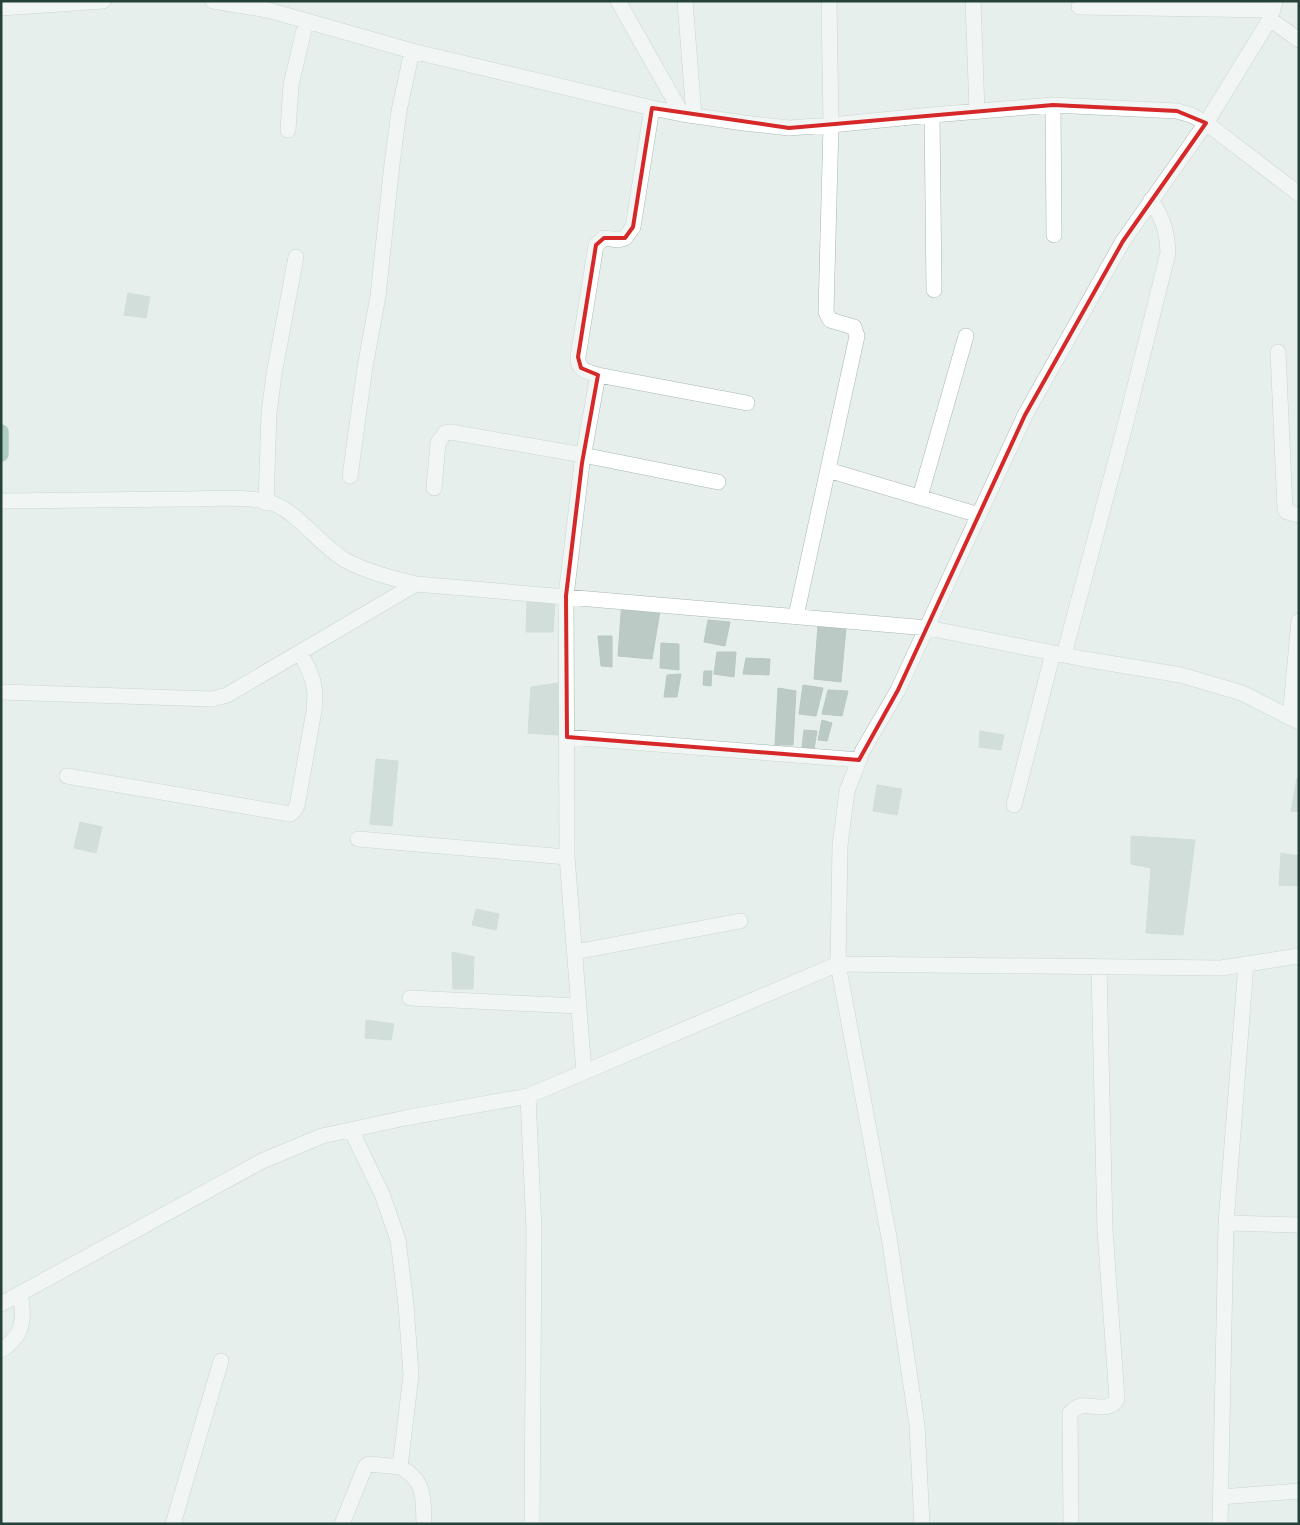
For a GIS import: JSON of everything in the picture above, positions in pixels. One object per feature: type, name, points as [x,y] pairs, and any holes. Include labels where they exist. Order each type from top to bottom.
[{"type":"main road","points":[[1,432],[1,454]]},
{"type":"street","points":[[1,8],[103,1]]},
{"type":"street","points":[[213,1],[268,10],[412,51],[652,108],[688,115],[788,128],[831,126],[1053,105],[1176,111],[1192,115],[1206,123],[1299,194]]},
{"type":"street","points":[[618,1],[688,115]]},
{"type":"street","points":[[685,1],[688,115]]},
{"type":"street","points":[[796,616],[857,336],[854,327],[850,324],[835,323],[830,320],[826,312],[831,126],[829,1]]},
{"type":"street","points":[[973,1],[977,111]]},
{"type":"street","points":[[1079,7],[1273,10],[1299,40]]},
{"type":"street","points":[[922,1524],[917,1425],[889,1237],[838,964],[840,845],[847,791],[863,750],[898,690],[928,628],[1025,415],[1123,241],[1206,123],[1273,10]]},
{"type":"street","points":[[288,130],[291,85],[306,21]]},
{"type":"street","points":[[350,476],[365,366],[378,296],[396,137],[412,51]]},
{"type":"street","points":[[1053,105],[1054,235]]},
{"type":"street","points":[[652,108],[633,227],[625,238],[619,240],[604,238],[596,245],[578,363],[585,371],[598,375],[747,403]]},
{"type":"street","points":[[932,115],[934,290]]},
{"type":"street","points":[[1014,805],[1125,426],[1168,253],[1165,227],[1152,200]]},
{"type":"street","points":[[266,503],[270,403],[296,257]]},
{"type":"street","points":[[920,497],[966,336]]},
{"type":"street","points":[[1278,352],[1285,504],[1287,512],[1299,515]]},
{"type":"street","points":[[584,1072],[567,857],[566,596],[583,456],[598,375]]},
{"type":"street","points":[[434,488],[438,443],[445,433],[451,432],[718,482]]},
{"type":"street","points":[[828,470],[979,515]]},
{"type":"street","points":[[1,501],[221,499],[266,503],[276,505],[293,516],[315,537],[345,559],[377,574],[416,584],[928,628],[1058,654],[1181,675],[1242,693],[1294,720],[1299,622]]},
{"type":"street","points":[[1,692],[212,699],[227,695],[416,584]]},
{"type":"street","points":[[67,776],[290,814],[297,806],[314,711],[315,694],[313,681],[300,653]]},
{"type":"street","points":[[566,737],[859,760]]},
{"type":"street","points":[[358,839],[567,857]]},
{"type":"street","points":[[575,952],[740,921]]},
{"type":"street","points":[[1,1304],[262,1161],[322,1136],[405,1118],[528,1096],[838,964],[1221,968],[1299,956]]},
{"type":"street","points":[[1220,1524],[1226,1223],[1246,964]]},
{"type":"street","points":[[1071,1524],[1070,1413],[1081,1406],[1110,1407],[1117,1399],[1105,1230],[1099,967]]},
{"type":"street","points":[[410,998],[579,1006]]},
{"type":"street","points":[[528,1096],[534,1230],[532,1524]]},
{"type":"street","points":[[351,1130],[382,1194],[398,1240],[406,1305],[411,1375],[400,1467]]},
{"type":"street","points":[[1226,1223],[1299,1225]]},
{"type":"street","points":[[1,1350],[10,1345],[17,1336],[22,1324],[23,1308],[20,1294]]},
{"type":"street","points":[[173,1524],[220,1361]]},
{"type":"street","points":[[342,1524],[365,1466],[369,1464],[400,1467],[420,1484],[424,1524]]},
{"type":"street","points":[[1220,1497],[1299,1491]]},
{"type":"highlighted area","points":[[1053,105],[1177,111],[1206,123],[1123,241],[1025,415],[898,690],[859,760],[567,737],[566,596],[582,463],[598,375],[581,368],[578,357],[596,245],[604,238],[625,238],[633,227],[652,108],[789,128]]},
{"type":"building","points":[[128,293],[150,297],[146,318],[124,315]]},
{"type":"building","points":[[527,600],[555,602],[553,632],[526,632]]},
{"type":"building","points":[[622,600],[660,611],[652,659],[618,656]]},
{"type":"building","points":[[708,620],[730,622],[725,646],[704,642]]},
{"type":"building","points":[[818,625],[846,628],[841,682],[814,679]]},
{"type":"building","points":[[598,636],[612,636],[612,667],[601,666]]},
{"type":"building","points":[[661,643],[679,644],[679,670],[660,668]]},
{"type":"building","points":[[717,652],[736,652],[734,677],[714,674]]},
{"type":"building","points":[[746,658],[770,659],[769,675],[743,674]]},
{"type":"building","points":[[704,671],[712,671],[711,686],[703,685]]},
{"type":"building","points":[[681,674],[677,697],[664,697],[667,675]]},
{"type":"building","points":[[564,682],[558,735],[528,733],[531,687]]},
{"type":"building","points":[[803,685],[823,688],[816,716],[799,714]]},
{"type":"building","points":[[778,688],[796,691],[793,745],[775,745]]},
{"type":"building","points":[[828,690],[848,691],[842,716],[822,714]]},
{"type":"building","points":[[822,720],[832,723],[827,741],[818,740]]},
{"type":"building","points":[[804,730],[817,731],[814,749],[802,747]]},
{"type":"building","points":[[980,731],[1004,735],[1001,750],[979,747]]},
{"type":"building","points":[[376,759],[398,761],[392,826],[370,824]]},
{"type":"building","points":[[1297,778],[1299,778],[1299,812],[1291,811]]},
{"type":"building","points":[[877,785],[902,789],[897,815],[873,811]]},
{"type":"building","points":[[80,822],[102,827],[96,853],[74,848]]},
{"type":"building","points":[[1131,836],[1195,840],[1183,935],[1146,933],[1151,868],[1131,864]]},
{"type":"building","points":[[1281,853],[1299,856],[1299,886],[1279,885]]},
{"type":"building","points":[[476,909],[499,914],[496,930],[472,925]]},
{"type":"building","points":[[452,952],[474,957],[473,989],[453,989]]},
{"type":"building","points":[[366,1020],[394,1024],[391,1040],[365,1038]]}]
